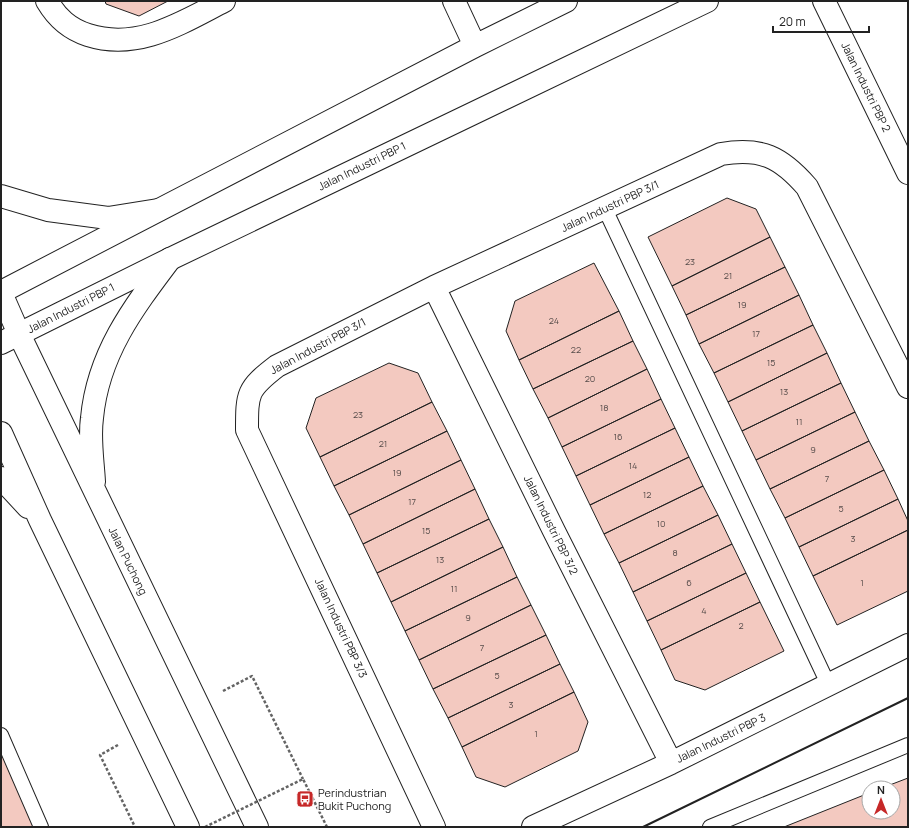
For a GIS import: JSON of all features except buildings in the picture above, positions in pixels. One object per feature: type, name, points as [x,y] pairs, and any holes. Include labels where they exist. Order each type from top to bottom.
[{"type":"main road","points":[[47,1],[54,12],[73,30],[104,40],[133,40],[165,30],[224,1]]},
{"type":"main road","points":[[454,1],[474,46]]},
{"type":"main road","points":[[1,293],[474,46],[566,1]]},
{"type":"main road","name":"Jalan Industri PBP 1","points":[[10,339],[170,259],[707,1]]},
{"type":"main road","name":"Jalan Industri PBP 2","points":[[824,1],[908,173]]},
{"type":"main road","name":"Jalan Industri PBP 3/1","points":[[247,430],[247,401],[256,382],[277,366],[434,287],[721,154],[745,152],[759,153],[776,158],[793,171],[807,187],[908,387]]},
{"type":"main road","points":[[1,196],[48,210],[108,218],[158,210]]},
{"type":"main road","points":[[95,491],[92,419],[99,382],[112,346],[131,312],[170,259]]},
{"type":"main road","name":"Jalan Industri PBP 3/2","points":[[434,287],[554,531],[671,763]]},
{"type":"main road","name":"Jalan Puchong","points":[[1,293],[10,339],[95,491],[257,827]]},
{"type":"main road","name":"Jalan Industri PBP 3/3","points":[[247,430],[434,827]]},
{"type":"main road","points":[[1,433],[40,520],[188,827]]},
{"type":"main road","points":[[1,478],[40,520]]},
{"type":"main road","name":"Jalan Industri PBP 3","points":[[533,827],[671,763],[908,646]]},
{"type":"lane","points":[[605,209],[829,686]]},
{"type":"lane","points":[[1,736],[41,827]]},
{"type":"lane","points":[[710,827],[908,745]]},
{"type":"path","points":[[198,704],[252,676],[327,827]]},
{"type":"path","points":[[100,755],[135,827]]},
{"type":"path","points":[[205,827],[303,779]]},
{"type":"wall","points":[[643,827],[908,698]]},
{"type":"place","name":"Perindustrian Bukit Puchong","points":[[305,799]]}]
